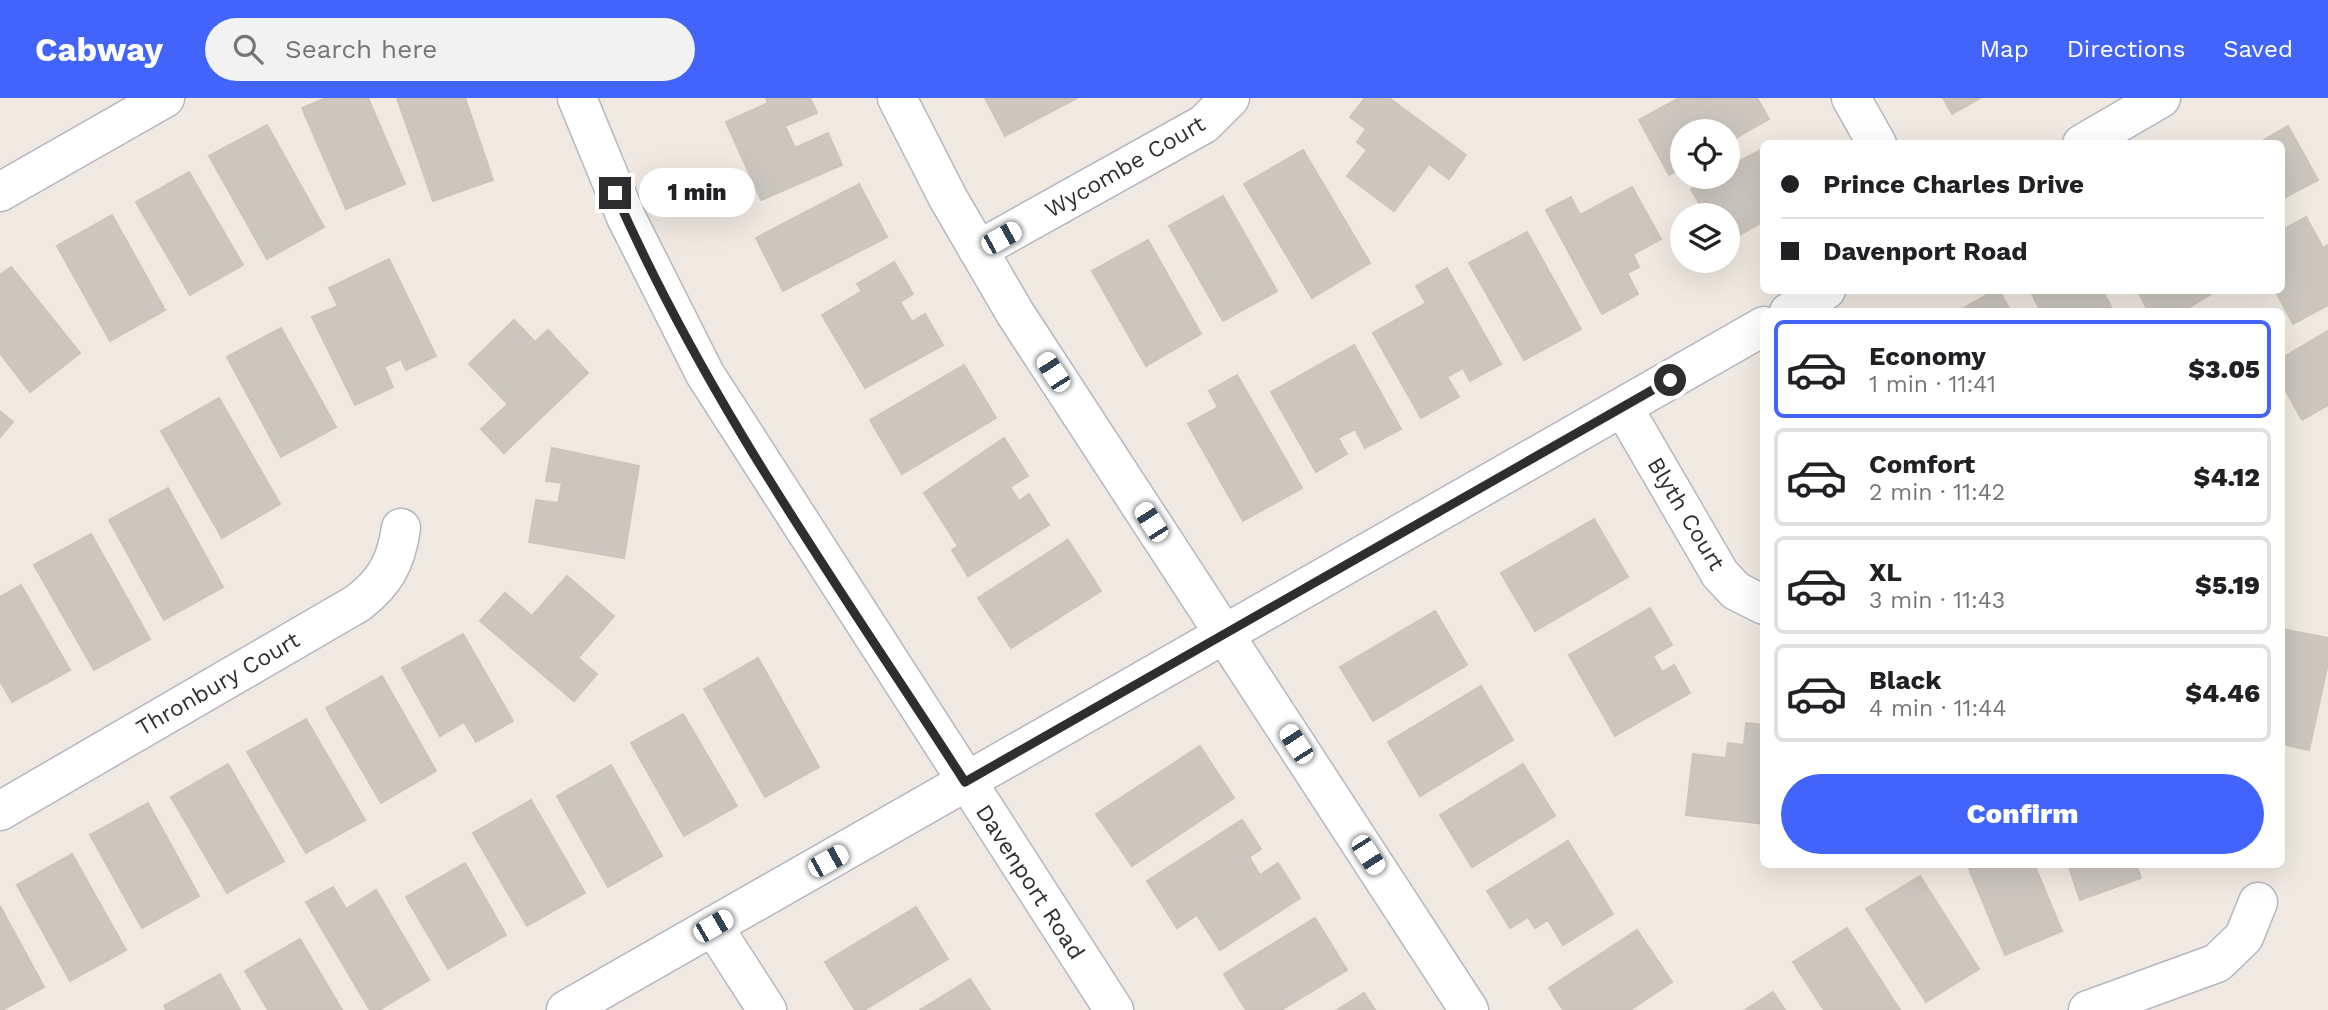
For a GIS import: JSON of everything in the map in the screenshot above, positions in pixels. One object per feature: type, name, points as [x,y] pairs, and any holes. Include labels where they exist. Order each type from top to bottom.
[{"type":"street","points":[[0,192],[165,98]]},
{"type":"street","name":"Davenport Road","points":[[577,98],[626,217],[705,374],[1114,1010]]},
{"type":"street","points":[[897,98],[978,250],[1059,382],[1469,1010]]},
{"type":"street","name":"Wycombe Court","points":[[978,250],[1204,124],[1230,98]]},
{"type":"street","points":[[1852,98],[1875,140]]},
{"type":"street","points":[[2089,140],[2161,98]]},
{"type":"street","points":[[1796,308],[1819,294]]},
{"type":"street","points":[[566,1010],[1760,328]]},
{"type":"street","name":"Blyth Court","points":[[1623,407],[1720,574],[1736,591],[1760,603]]},
{"type":"street","name":"Thronbury Court","points":[[0,811],[358,603],[378,587],[393,565],[401,528]]},
{"type":"street","points":[[2088,1010],[2217,963],[2244,937],[2258,902]]},
{"type":"street","points":[[713,926],[767,1010]]},
{"type":"building","points":[[326,98],[368,98],[405,184],[346,209],[302,108]]},
{"type":"building","points":[[397,98],[465,98],[493,180],[433,201]]},
{"type":"building","points":[[766,98],[810,98],[817,113],[785,126],[795,148],[828,133],[842,165],[761,200],[726,122],[768,103]]},
{"type":"building","points":[[985,98],[1077,98],[1005,136]]},
{"type":"building","points":[[1365,98],[1389,98],[1466,155],[1449,179],[1429,164],[1394,211],[1347,176],[1367,150],[1357,142],[1366,129],[1350,117]]},
{"type":"building","points":[[1679,98],[1757,98],[1769,119],[1740,136],[1740,119],[1670,119],[1669,175],[1639,120]]},
{"type":"building","points":[[1943,98],[1980,98],[1952,114]]},
{"type":"building","points":[[267,125],[324,227],[267,259],[209,156]]},
{"type":"building","points":[[2288,126],[2318,180],[2285,197],[2285,140],[2264,140]]},
{"type":"building","points":[[1303,150],[1370,263],[1312,298],[1244,184]]},
{"type":"building","points":[[1760,150],[1760,223],[1740,235],[1740,203],[1699,203],[1691,189],[1740,189],[1740,161]]},
{"type":"building","points":[[189,172],[243,265],[190,295],[136,202]]},
{"type":"building","points":[[859,184],[887,237],[783,291],[756,238]]},
{"type":"building","points":[[1632,187],[1661,239],[1633,254],[1639,267],[1627,273],[1638,294],[1602,314],[1546,210],[1571,197],[1580,215]]},
{"type":"building","points":[[1223,196],[1277,291],[1223,321],[1169,226]]},
{"type":"building","points":[[112,215],[165,310],[110,341],[57,246]]},
{"type":"building","points":[[2306,217],[2323,248],[2328,245],[2328,305],[2293,324],[2277,294],[2285,294],[2285,228]]},
{"type":"building","points":[[1527,232],[1581,329],[1524,360],[1469,263]]},
{"type":"building","points":[[1148,240],[1201,334],[1146,366],[1092,271]]},
{"type":"building","points":[[389,259],[436,356],[406,370],[401,359],[384,367],[393,387],[355,405],[312,317],[338,306],[329,288]]},
{"type":"building","points":[[894,262],[913,294],[900,302],[912,322],[925,314],[943,345],[865,388],[822,315],[862,291],[857,284]]},
{"type":"building","points":[[11,267],[80,353],[30,392],[0,353],[0,275]]},
{"type":"building","points":[[1447,268],[1501,364],[1470,381],[1463,368],[1447,377],[1459,397],[1421,418],[1373,333],[1426,303],[1416,286]]},
{"type":"building","points":[[1988,294],[2001,294],[2009,308],[1964,308]]},
{"type":"building","points":[[2032,294],[2104,294],[2112,308],[2039,308]]},
{"type":"building","points":[[2139,294],[2211,294],[2188,308],[2147,308]]},
{"type":"building","points":[[514,320],[535,342],[548,330],[588,373],[504,453],[481,429],[508,404],[469,364]]},
{"type":"building","points":[[281,328],[336,427],[281,457],[227,357]]},
{"type":"building","points":[[2328,331],[2328,405],[2302,420],[2285,389],[2285,356]]},
{"type":"building","points":[[1354,345],[1401,429],[1365,448],[1355,429],[1338,438],[1347,454],[1316,472],[1271,392]]},
{"type":"building","points":[[964,365],[996,418],[902,474],[870,420]]},
{"type":"building","points":[[1237,375],[1302,488],[1243,521],[1188,424],[1218,407],[1209,391]]},
{"type":"building","points":[[219,398],[280,504],[222,538],[161,431]]},
{"type":"building","points":[[0,411],[13,422],[0,437]]},
{"type":"building","points":[[1004,438],[1028,476],[1010,487],[1019,501],[1029,494],[1049,525],[968,576],[952,550],[958,546],[924,493]]},
{"type":"building","points":[[552,448],[639,466],[624,558],[529,542],[536,500],[558,503],[562,483],[546,481]]},
{"type":"building","points":[[168,488],[223,587],[164,620],[109,520]]},
{"type":"building","points":[[1594,519],[1628,577],[1535,631],[1501,573]]},
{"type":"building","points":[[91,534],[150,639],[94,670],[34,565]]},
{"type":"building","points":[[1068,540],[1101,591],[1011,648],[978,598]]},
{"type":"building","points":[[567,576],[614,616],[578,658],[597,674],[574,701],[480,621],[505,593],[532,616]]},
{"type":"building","points":[[21,585],[70,670],[12,702],[0,681],[0,597]]},
{"type":"building","points":[[1650,608],[1672,645],[1653,656],[1662,672],[1674,665],[1690,693],[1615,736],[1569,655]]},
{"type":"building","points":[[1435,611],[1467,665],[1373,721],[1340,667]]},
{"type":"building","points":[[2285,630],[2328,638],[2328,663],[2309,750],[2285,745]]},
{"type":"building","points":[[463,634],[513,721],[476,742],[464,722],[440,736],[402,668]]},
{"type":"building","points":[[758,658],[819,767],[765,797],[704,689]]},
{"type":"building","points":[[382,676],[436,771],[381,803],[326,708]]},
{"type":"building","points":[[1481,686],[1513,740],[1420,796],[1388,742]]},
{"type":"building","points":[[683,714],[737,806],[684,836],[631,743]]},
{"type":"building","points":[[306,719],[365,820],[306,853],[247,752]]},
{"type":"building","points":[[1746,723],[1760,725],[1760,824],[1686,815],[1693,754],[1726,758],[1728,743],[1744,745]]},
{"type":"building","points":[[1200,746],[1234,798],[1132,866],[1096,814]]},
{"type":"building","points":[[228,764],[284,861],[227,893],[171,797]]},
{"type":"building","points":[[1523,764],[1555,816],[1472,867],[1440,815]]},
{"type":"building","points":[[611,765],[662,856],[608,887],[557,796]]},
{"type":"building","points":[[531,800],[585,893],[527,926],[473,833]]},
{"type":"building","points":[[148,803],[199,896],[142,928],[90,835]]},
{"type":"building","points":[[1242,820],[1261,849],[1249,857],[1260,875],[1278,863],[1300,898],[1220,950],[1197,915],[1177,928],[1147,881]]},
{"type":"building","points":[[1568,841],[1613,914],[1563,945],[1548,920],[1535,928],[1528,917],[1510,928],[1487,891]]},
{"type":"building","points":[[72,854],[126,950],[70,981],[17,885]]},
{"type":"building","points":[[465,863],[506,935],[448,969],[406,897]]},
{"type":"building","points":[[1969,868],[2036,868],[2062,931],[2005,955]]},
{"type":"building","points":[[2069,868],[2137,868],[2141,878],[2080,900]]},
{"type":"building","points":[[1920,876],[1979,969],[1926,1002],[1866,909]]},
{"type":"building","points":[[333,887],[346,909],[376,890],[429,980],[379,1010],[370,1010],[306,902]]},
{"type":"building","points":[[0,906],[44,987],[2,1010],[0,1010]]},
{"type":"building","points":[[916,907],[948,959],[864,1010],[855,1010],[825,962]]},
{"type":"building","points":[[1315,918],[1347,970],[1281,1010],[1246,1010],[1224,974]]},
{"type":"building","points":[[1847,928],[1900,1010],[1824,1010],[1793,962]]},
{"type":"building","points":[[1637,930],[1672,982],[1630,1010],[1563,1010],[1549,988]]},
{"type":"building","points":[[300,939],[342,1010],[268,1010],[245,971]]},
{"type":"building","points":[[220,974],[240,1010],[166,1010],[164,1006]]},
{"type":"building","points":[[970,979],[990,1010],[920,1010]]},
{"type":"building","points":[[1773,992],[1785,1010],[1745,1010]]},
{"type":"building","points":[[1364,993],[1375,1010],[1337,1010]]},
{"type":"route","points":[[615,193],[705,374],[965,782],[1670,380]]}]
